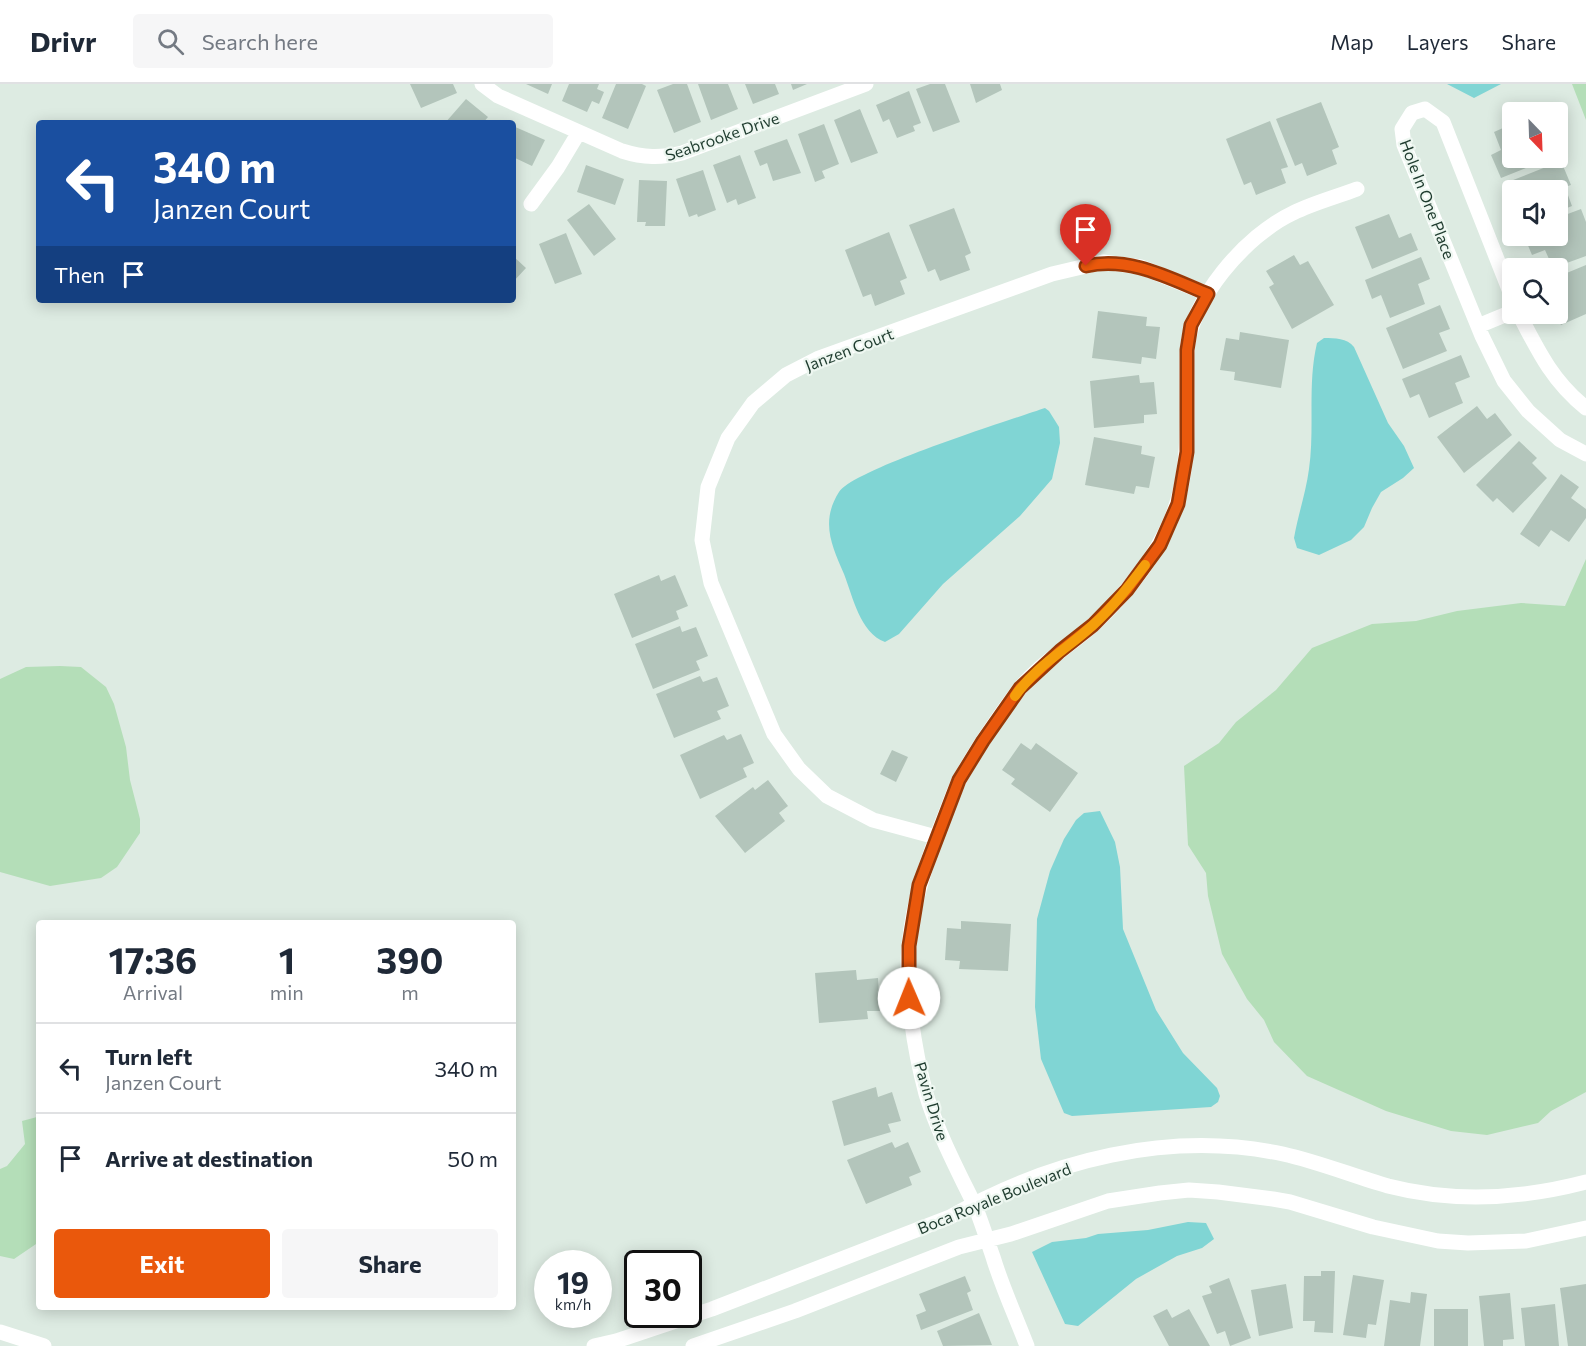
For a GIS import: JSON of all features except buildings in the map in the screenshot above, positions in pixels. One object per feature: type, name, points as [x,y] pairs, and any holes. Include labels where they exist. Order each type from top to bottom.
[{"type":"street","name":"Seabrooke Drive","points":[[482,84],[498,96],[622,151],[641,157],[669,156],[866,84]]},
{"type":"street","name":"Hole In One Place","points":[[1502,272],[1443,122],[1425,109],[1412,113],[1402,129],[1404,145],[1478,326],[1504,381],[1528,411],[1560,440],[1586,454]]},
{"type":"street","points":[[531,204],[558,167],[579,132]]},
{"type":"street","name":"Pavin Drive","points":[[1027,1346],[974,1203],[946,1145],[927,1095],[909,998],[909,946],[919,885],[959,780],[1020,688],[1060,651],[1093,625],[1127,590],[1160,545],[1178,504],[1187,452],[1188,341],[1191,325],[1208,294],[1227,266],[1252,240],[1291,214],[1356,189]]},
{"type":"street","name":"Janzen Court","points":[[936,837],[873,820],[826,796],[799,769],[774,734],[711,583],[702,540],[708,487],[728,438],[753,403],[786,375],[819,358],[1052,274],[1103,262],[1141,267],[1208,294]]},
{"type":"street","points":[[1478,326],[1502,316]]},
{"type":"street","points":[[1524,324],[1542,360],[1568,394],[1586,408]]},
{"type":"street","name":"Boca Royale Boulevard","points":[[594,1346],[616,1341],[712,1309],[950,1217],[974,1203],[1040,1176],[1128,1151],[1176,1146],[1248,1149],[1283,1154],[1385,1185],[1434,1195],[1494,1197],[1553,1190],[1586,1182]]},
{"type":"street","name":"Boca Royale Boulevard","points":[[693,1346],[795,1311],[959,1247],[1011,1234],[1108,1201],[1160,1193],[1218,1192],[1290,1202],[1373,1227],[1438,1241],[1476,1243],[1526,1240],[1586,1228]]},
{"type":"street","points":[[0,1332],[44,1346]]},
{"type":"green space","points":[[1572,84],[1586,84],[1586,120]]},
{"type":"green space","points":[[1586,559],[1586,1092],[1551,1111],[1538,1123],[1487,1135],[1451,1131],[1386,1111],[1307,1076],[1274,1042],[1264,1020],[1247,999],[1222,954],[1208,896],[1206,873],[1188,845],[1184,766],[1219,743],[1236,722],[1276,690],[1312,648],[1372,624],[1416,621],[1457,611],[1521,603],[1565,606]]},
{"type":"green space","points":[[26,667],[81,667],[106,687],[114,704],[126,747],[130,780],[140,819],[140,833],[117,867],[101,878],[50,886],[0,872],[0,679]]},
{"type":"green space","points":[[36,1117],[36,1244],[14,1259],[0,1256],[0,1169],[7,1166],[25,1144],[22,1121]]},
{"type":"water","points":[[1447,84],[1501,84],[1474,98]]},
{"type":"water","points":[[1324,338],[1344,340],[1354,347],[1388,423],[1404,446],[1414,468],[1381,492],[1364,527],[1351,540],[1319,555],[1297,548],[1294,538],[1311,453],[1314,359],[1317,343]]},
{"type":"water","points":[[1045,408],[1059,427],[1060,443],[1052,479],[1020,516],[943,584],[899,634],[885,642],[876,637],[863,623],[858,613],[832,544],[830,514],[839,492],[851,482],[902,458]]},
{"type":"water","points":[[1100,811],[1115,842],[1120,867],[1123,929],[1156,1010],[1183,1053],[1217,1088],[1220,1096],[1218,1102],[1211,1107],[1072,1116],[1064,1113],[1041,1059],[1035,1007],[1037,919],[1050,871],[1064,839],[1076,820],[1084,813]]},
{"type":"water","points":[[1188,1222],[1206,1223],[1214,1239],[1202,1248],[1177,1256],[1136,1279],[1078,1326],[1065,1324],[1032,1252],[1052,1242],[1086,1238],[1098,1234],[1148,1230]]},
{"type":"slow traffic","points":[[1015,696],[1020,688],[1060,651],[1093,625],[1127,590],[1145,565]]},
{"type":"route","points":[[909,998],[909,946],[919,885],[959,780],[1020,688],[1060,651],[1093,625],[1127,590],[1160,545],[1178,504],[1187,452],[1187,350],[1191,325],[1208,294],[1141,267],[1103,262],[1086,266]]}]
